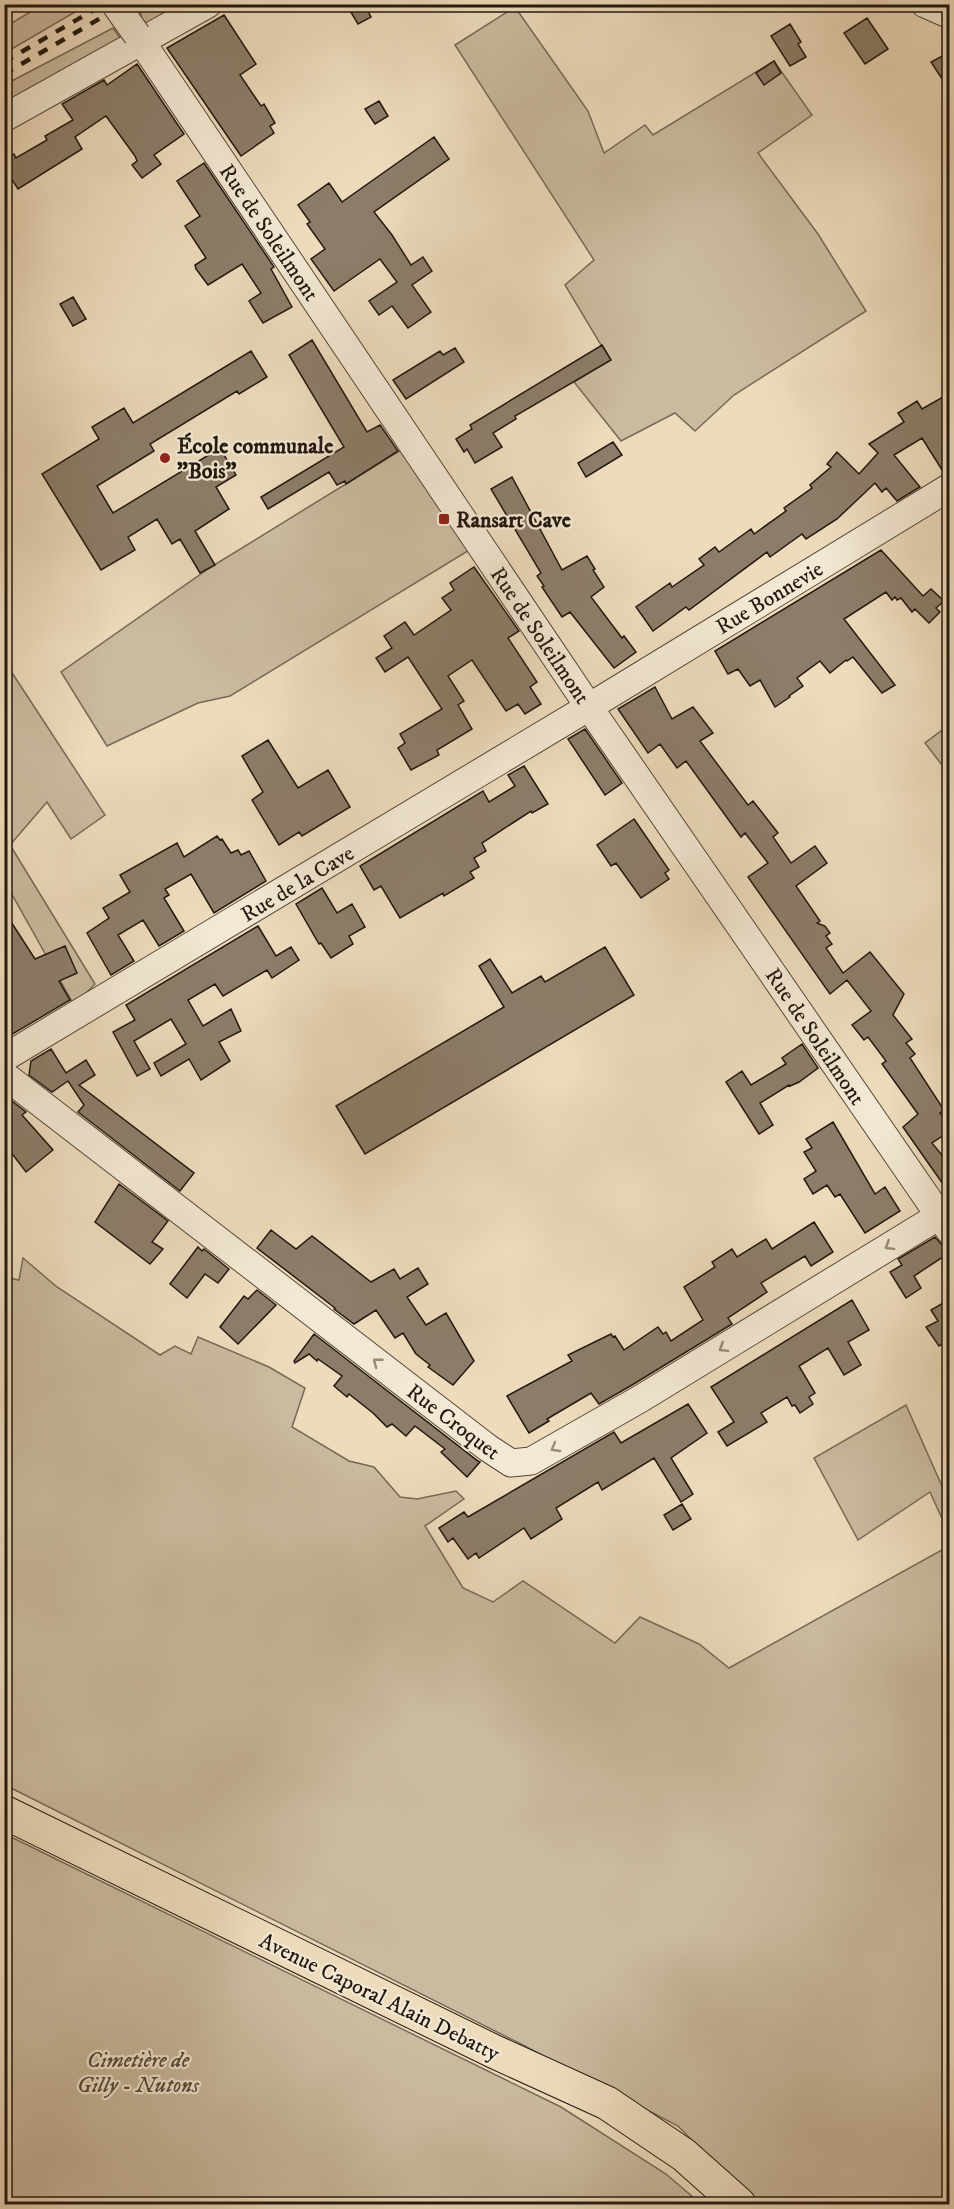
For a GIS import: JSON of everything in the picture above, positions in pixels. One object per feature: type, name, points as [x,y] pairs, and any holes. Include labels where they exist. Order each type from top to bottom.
[{"type":"main road","name":"Avenue Caporal Alain Debatty","points":[[4,1812],[484,2047],[606,2103],[684,2155],[740,2205]]},
{"type":"street","name":"Rue de Soleilmont","points":[[115,4],[589,707],[944,1224]]},
{"type":"street","points":[[4,118],[140,39],[208,4]]},
{"type":"street","points":[[925,4],[950,15]]},
{"type":"street","name":"Rue Bonnevie","points":[[589,707],[950,487]]},
{"type":"street","name":"Rue de la Cave","points":[[4,1058],[589,707]]},
{"type":"street","name":"Rue Croquet","points":[[4,1075],[444,1414],[511,1463],[531,1461],[944,1224]]},
{"type":"green space","points":[[42,5],[87,5],[5,53],[5,27]]},
{"type":"green space","points":[[149,5],[203,5],[163,30],[142,21],[140,10]]},
{"type":"green space","points":[[515,7],[588,111],[604,153],[645,125],[653,135],[774,61],[812,115],[758,153],[818,234],[866,311],[734,395],[695,431],[675,413],[621,441],[574,382],[610,360],[565,285],[594,260],[455,45]]},
{"type":"green space","points":[[113,28],[123,42],[5,118],[4,85]]},
{"type":"green space","points":[[401,450],[471,549],[230,696],[198,703],[107,746],[61,672],[211,567]]},
{"type":"green space","points":[[5,662],[105,815],[71,839],[47,802],[10,845],[95,984],[74,1005],[5,882]]},
{"type":"green space","points":[[949,725],[949,774],[925,743]]},
{"type":"green space","points":[[23,1258],[57,1287],[160,1355],[175,1346],[191,1354],[198,1337],[269,1367],[305,1388],[292,1427],[349,1461],[374,1467],[400,1497],[417,1499],[456,1491],[464,1499],[425,1526],[463,1588],[493,1602],[523,1581],[615,1643],[640,1617],[699,1644],[729,1668],[949,1546],[949,2204],[756,2204],[678,2126],[519,2043],[5,1785],[4,1277],[19,1280]]},
{"type":"green space","points":[[906,1405],[949,1502],[949,1534],[930,1492],[858,1540],[814,1458]]},
{"type":"green space","name":"Cimetière de Gilly - Nutons","points":[[5,1834],[561,2107],[666,2174],[701,2204],[5,2204]]},
{"type":"building","points":[[346,4],[364,4],[371,17],[358,24]]},
{"type":"building","points":[[224,15],[256,64],[240,75],[261,106],[264,104],[275,123],[270,126],[274,133],[241,156],[167,48]]},
{"type":"building","points":[[867,18],[888,49],[865,64],[844,33]]},
{"type":"building","points":[[790,24],[801,42],[798,44],[806,57],[790,66],[771,36]]},
{"type":"building","points":[[950,52],[950,91],[931,62]]},
{"type":"building","points":[[774,61],[781,73],[764,85],[756,73]]},
{"type":"building","points":[[137,64],[184,134],[154,155],[161,164],[142,178],[132,165],[137,161],[135,156],[106,116],[75,137],[82,149],[18,189],[4,167],[4,160],[14,154],[16,158],[47,140],[45,136],[73,120],[62,104],[104,80],[107,85]]},
{"type":"building","points":[[379,101],[388,116],[375,124],[365,109]]},
{"type":"building","points":[[434,137],[449,159],[374,212],[411,265],[423,257],[432,271],[412,285],[431,312],[408,328],[392,306],[379,315],[369,301],[397,282],[380,259],[334,291],[311,259],[325,249],[307,224],[310,222],[298,205],[329,183],[342,202]]},
{"type":"building","points":[[204,163],[274,267],[271,269],[292,307],[263,323],[249,301],[261,293],[242,264],[208,285],[196,269],[195,265],[206,258],[185,226],[200,216],[177,181]]},
{"type":"building","points":[[73,297],[86,319],[73,326],[60,304]]},
{"type":"building","points":[[312,340],[367,432],[380,425],[398,451],[346,484],[345,481],[337,485],[329,472],[268,509],[261,497],[344,447],[289,355]]},
{"type":"building","points":[[602,345],[611,360],[515,416],[516,419],[493,433],[502,447],[475,463],[467,449],[464,452],[456,439],[472,429],[470,425]]},
{"type":"building","points":[[455,348],[464,362],[406,399],[393,380],[440,351],[443,355]]},
{"type":"building","points":[[251,351],[267,377],[239,394],[237,391],[150,444],[154,451],[97,486],[113,513],[220,448],[236,475],[216,487],[229,509],[195,531],[215,565],[200,573],[180,539],[172,544],[157,519],[128,537],[135,550],[101,570],[42,474],[99,439],[92,427],[124,408],[133,423]]},
{"type":"building","points":[[950,393],[950,471],[944,473],[922,438],[894,455],[920,487],[897,501],[886,488],[882,492],[875,483],[837,519],[806,539],[802,534],[770,557],[767,552],[689,610],[686,607],[653,631],[636,607],[670,583],[672,587],[704,565],[699,559],[715,547],[719,552],[751,529],[754,534],[786,511],[784,508],[812,488],[810,485],[831,467],[827,464],[837,452],[859,474],[878,453],[869,444],[904,422],[898,413],[917,401],[922,409]]},
{"type":"building","points":[[613,442],[622,455],[586,477],[578,463]]},
{"type":"building","points":[[512,477],[562,570],[587,556],[595,569],[593,570],[604,587],[591,597],[622,638],[624,636],[636,652],[614,668],[570,612],[562,617],[542,587],[544,586],[537,576],[541,573],[491,489]]},
{"type":"building","points":[[881,550],[923,596],[931,589],[944,601],[936,608],[940,612],[929,623],[915,609],[912,612],[901,598],[897,600],[895,597],[892,600],[886,592],[844,619],[895,685],[882,693],[853,657],[830,673],[820,661],[797,678],[803,686],[775,707],[760,680],[750,686],[738,669],[728,674],[715,651]]},
{"type":"building","points":[[474,567],[519,631],[508,638],[537,682],[530,687],[541,704],[525,714],[518,704],[506,711],[472,660],[448,676],[464,701],[458,705],[472,729],[437,750],[439,755],[411,770],[398,748],[405,743],[400,734],[442,709],[408,657],[385,672],[376,658],[392,648],[384,636],[405,622],[414,635],[451,610],[442,598],[454,590],[450,583]]},
{"type":"building","points":[[655,687],[672,719],[693,707],[713,733],[700,741],[748,805],[753,801],[778,833],[773,837],[791,863],[815,846],[827,863],[796,886],[820,921],[817,923],[825,926],[830,933],[826,936],[832,944],[826,948],[843,973],[870,952],[904,994],[893,1015],[912,1039],[906,1043],[915,1054],[910,1058],[944,1110],[940,1113],[950,1126],[950,1131],[932,1143],[950,1165],[950,1194],[903,1127],[918,1114],[882,1064],[886,1061],[868,1037],[864,1040],[852,1025],[871,1011],[847,980],[830,994],[748,877],[768,863],[745,833],[741,837],[686,761],[677,768],[660,744],[648,753],[618,709]]},
{"type":"building","points":[[585,729],[622,783],[605,795],[568,739]]},
{"type":"building","points":[[268,740],[298,788],[328,770],[350,807],[302,836],[299,832],[279,845],[252,800],[263,792],[242,756]]},
{"type":"building","points":[[524,766],[548,804],[532,813],[531,811],[482,843],[486,851],[474,858],[479,867],[470,872],[474,878],[400,918],[381,886],[374,890],[360,866],[483,791],[489,802],[515,786],[508,775]]},
{"type":"building","points":[[634,819],[669,870],[665,873],[669,879],[641,898],[616,863],[611,866],[597,845]]},
{"type":"building","points":[[217,836],[220,840],[222,839],[231,853],[238,850],[241,855],[249,851],[266,881],[214,913],[191,874],[165,889],[169,895],[164,898],[184,931],[159,946],[143,920],[118,935],[134,961],[111,975],[87,933],[109,918],[103,908],[130,892],[120,875],[177,843],[184,857]]},
{"type":"building","points":[[322,888],[337,913],[352,904],[365,927],[349,936],[353,944],[331,958],[321,943],[319,944],[296,904]]},
{"type":"building","points":[[4,911],[35,959],[65,946],[77,973],[59,981],[70,1000],[4,1039]]},
{"type":"building","points":[[258,926],[276,956],[291,947],[299,960],[272,978],[267,970],[223,996],[215,984],[188,1000],[203,1026],[231,1009],[241,1031],[219,1042],[230,1061],[201,1080],[189,1059],[161,1076],[154,1063],[186,1044],[171,1019],[134,1041],[150,1069],[137,1076],[113,1032],[135,1020],[126,1005]]},
{"type":"building","points":[[605,947],[634,995],[365,1154],[336,1106],[504,1007],[479,966],[490,959],[512,993],[541,976],[545,982]]},
{"type":"building","points":[[802,1044],[818,1068],[799,1082],[789,1085],[760,1103],[773,1125],[759,1134],[726,1082],[742,1071],[751,1085],[786,1064],[782,1058]]},
{"type":"building","points":[[51,1049],[66,1073],[86,1060],[95,1075],[79,1085],[194,1173],[180,1191],[78,1112],[84,1105],[68,1081],[52,1092],[29,1075],[31,1061]]},
{"type":"building","points":[[4,1095],[26,1112],[22,1115],[53,1150],[26,1172],[4,1143]]},
{"type":"building","points":[[833,1122],[875,1194],[885,1187],[900,1211],[865,1233],[840,1194],[835,1197],[827,1185],[813,1194],[804,1179],[816,1171],[804,1152],[812,1148],[806,1139]]},
{"type":"building","points":[[119,1184],[168,1221],[152,1242],[163,1249],[150,1264],[95,1222]]},
{"type":"building","points":[[814,1222],[833,1252],[811,1266],[805,1256],[761,1283],[767,1292],[728,1318],[732,1324],[632,1385],[599,1404],[591,1393],[547,1419],[549,1421],[529,1433],[507,1396],[572,1361],[568,1355],[611,1334],[615,1336],[624,1350],[658,1327],[663,1334],[666,1332],[671,1341],[703,1320],[684,1287],[715,1267],[712,1262],[732,1249],[737,1257],[766,1239],[772,1249]]},
{"type":"building","points":[[271,1230],[296,1249],[312,1236],[371,1282],[394,1269],[400,1279],[418,1268],[428,1284],[407,1297],[426,1325],[446,1313],[474,1361],[453,1385],[428,1367],[430,1365],[416,1354],[403,1333],[395,1338],[376,1310],[354,1324],[257,1248]]},
{"type":"building","points":[[935,1237],[949,1253],[914,1276],[921,1288],[906,1298],[890,1272],[902,1265],[898,1259]]},
{"type":"building","points":[[198,1247],[202,1251],[204,1249],[229,1269],[218,1283],[205,1274],[187,1298],[170,1284]]},
{"type":"building","points":[[257,1290],[276,1305],[238,1344],[220,1327],[244,1296],[248,1299]]},
{"type":"building","points":[[950,1299],[950,1339],[939,1346],[926,1327],[938,1321],[931,1310]]},
{"type":"building","points":[[852,1300],[869,1330],[848,1342],[861,1365],[844,1375],[828,1348],[799,1366],[815,1393],[809,1397],[813,1404],[800,1413],[787,1397],[761,1413],[767,1422],[727,1446],[718,1432],[734,1422],[711,1387]]},
{"type":"building","points":[[314,1334],[480,1462],[467,1477],[441,1452],[445,1449],[415,1426],[406,1436],[392,1424],[387,1427],[349,1394],[347,1397],[334,1386],[342,1376],[318,1359],[317,1361],[309,1354],[295,1363],[294,1361]]},
{"type":"building","points":[[688,1404],[707,1433],[671,1458],[693,1494],[681,1502],[654,1458],[602,1490],[598,1482],[556,1508],[562,1519],[531,1539],[524,1528],[479,1558],[476,1553],[468,1559],[453,1538],[448,1542],[439,1528],[464,1512],[468,1517],[614,1432],[621,1443]]},
{"type":"building","points":[[682,1504],[691,1519],[673,1530],[664,1515]]},
{"type":"railway","points":[[4,62],[104,4]]},
{"type":"railway","points":[[4,74],[125,4]]},
{"type":"place","name":"École communale \"Bois\"","points":[[165,458]]},
{"type":"place","name":"Ransart Cave","points":[[444,519]]}]
